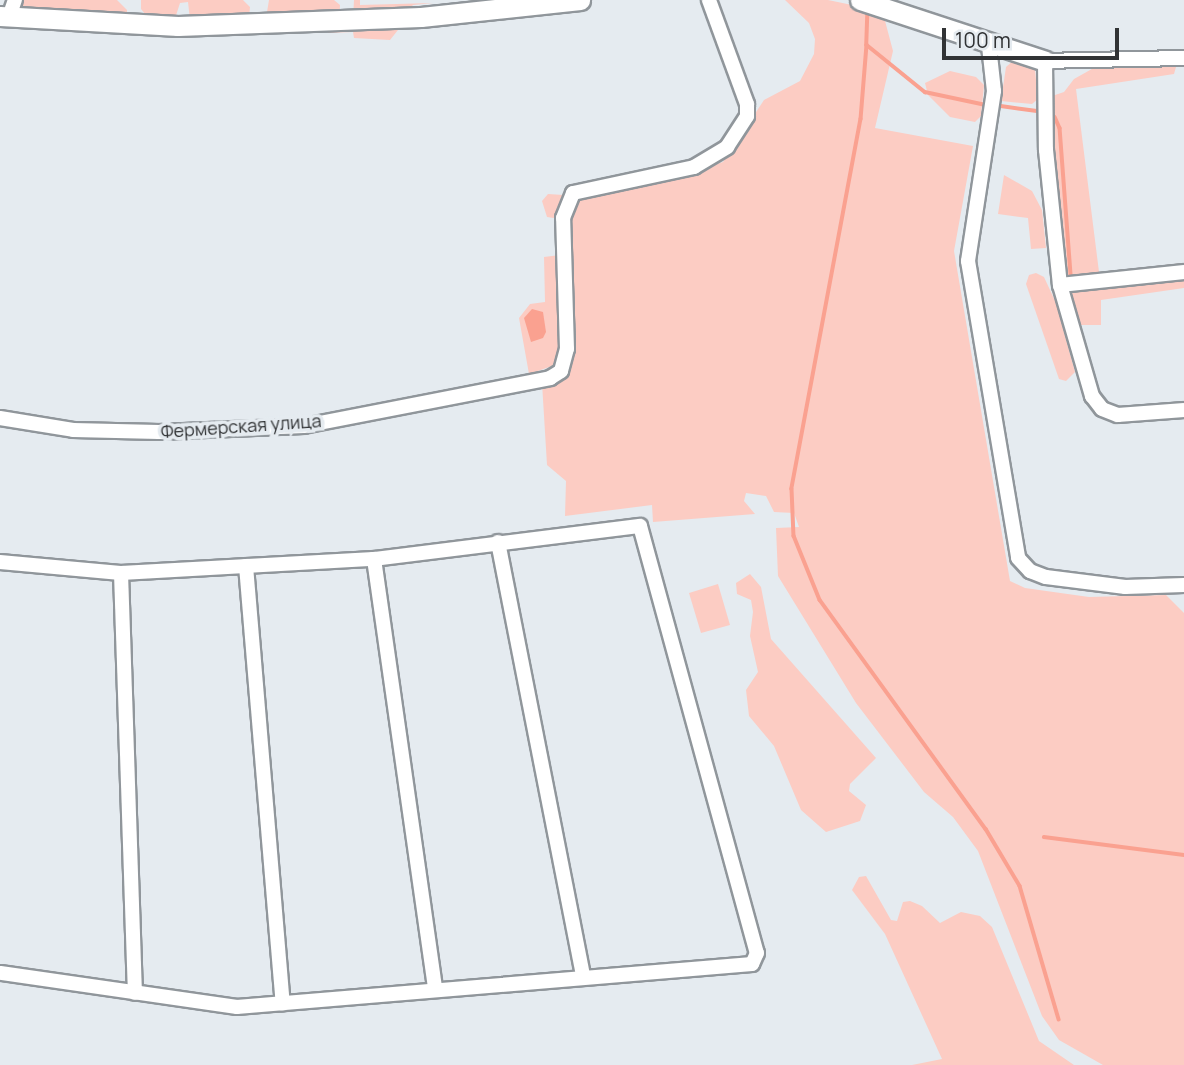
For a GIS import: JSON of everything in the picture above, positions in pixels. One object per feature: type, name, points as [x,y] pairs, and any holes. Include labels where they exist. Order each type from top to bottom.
[{"type":"street","points":[[8,11],[178,26],[352,21],[580,0]]},
{"type":"street","name":"Фермерская улица","points":[[0,418],[73,430],[159,432],[304,426],[550,378],[561,371],[567,349],[563,218],[573,193],[694,167],[727,146],[747,116],[747,104],[709,0]]},
{"type":"street","points":[[860,0],[908,6],[989,46],[1045,61],[1184,58]]},
{"type":"street","points":[[989,46],[994,91],[968,261],[1018,558],[1030,571],[1046,577],[1125,587],[1182,588]]},
{"type":"street","points":[[1045,61],[1046,150],[1060,285],[1074,346],[1092,396],[1102,409],[1136,416],[1184,410]]},
{"type":"street","points":[[1060,285],[1184,272]]},
{"type":"street","points":[[0,562],[121,573],[374,559],[640,526],[757,953],[752,964],[224,1007],[0,973]]},
{"type":"street","points":[[498,542],[583,976]]},
{"type":"street","points":[[374,559],[435,988]]},
{"type":"street","points":[[246,566],[283,1003]]},
{"type":"street","points":[[121,573],[135,993]]},
{"type":"shaded area","points":[[17,0],[117,0],[127,10],[127,19],[20,13]]},
{"type":"shaded area","points":[[141,0],[243,0],[250,7],[249,18],[266,18],[269,0],[334,0],[340,5],[339,21],[353,18],[354,0],[360,0],[360,5],[433,3],[413,5],[398,20],[398,30],[390,40],[354,38],[353,32],[328,33],[327,18],[279,14],[268,35],[185,34],[190,20],[188,2],[180,3],[170,34],[131,33],[131,29],[150,20],[141,9]]},
{"type":"shaded area","points":[[785,0],[828,0],[876,10],[884,17],[893,51],[875,128],[973,146],[954,251],[1010,581],[1025,588],[1089,597],[1166,595],[1184,613],[1184,1065],[1103,1065],[1059,1040],[1042,1016],[978,851],[953,817],[924,792],[856,703],[778,576],[776,528],[799,527],[794,513],[774,512],[766,496],[746,493],[744,501],[755,514],[653,522],[652,505],[565,516],[566,481],[547,465],[542,383],[573,350],[575,312],[558,313],[559,357],[555,365],[529,374],[519,318],[530,304],[545,302],[544,257],[568,254],[567,220],[547,217],[542,201],[548,194],[579,196],[650,185],[723,162],[764,100],[800,81],[814,54],[815,39],[809,23]]},
{"type":"shaded area","points":[[1014,60],[1035,70],[1038,99],[1032,104],[1001,101],[1006,67]]},
{"type":"shaded area","points":[[1172,62],[1176,67],[1174,74],[1076,89],[1099,272],[1184,263],[1184,288],[1101,300],[1101,325],[1073,325],[1054,194],[1049,97],[1064,92],[1074,79],[1099,65]]},
{"type":"shaded area","points":[[950,71],[976,77],[984,85],[981,116],[975,122],[950,117],[928,95],[925,83]]},
{"type":"shaded area","points":[[1004,175],[1032,191],[1042,210],[1046,248],[1031,249],[1028,218],[998,214]]},
{"type":"shaded area","points":[[1036,273],[1044,277],[1056,303],[1075,372],[1066,381],[1059,379],[1026,284],[1029,275]]},
{"type":"shaded area","points":[[532,309],[543,312],[546,332],[543,338],[531,342],[524,318]]},
{"type":"shaded area","points":[[750,574],[761,587],[771,639],[876,758],[850,784],[849,791],[866,805],[860,821],[826,832],[801,810],[774,746],[749,716],[746,690],[758,672],[750,636],[753,612],[751,600],[737,594],[736,583]]},
{"type":"shaded area","points":[[718,584],[730,625],[701,633],[689,593]]},
{"type":"shaded area","points":[[866,876],[891,920],[897,921],[903,902],[910,901],[922,906],[940,923],[961,912],[980,916],[992,927],[1039,1041],[1074,1065],[912,1065],[942,1059],[885,934],[852,890],[859,877]]},
{"type":"waterway","points":[[868,8],[867,45],[925,92],[986,105]]},
{"type":"waterway","points":[[867,45],[861,119],[792,489],[794,536],[820,600],[986,829],[1020,886],[1059,1019]]},
{"type":"waterway","points":[[1001,106],[1037,111]]},
{"type":"waterway","points":[[1055,117],[1060,128],[1071,275]]},
{"type":"waterway","points":[[1044,837],[1184,855]]}]
